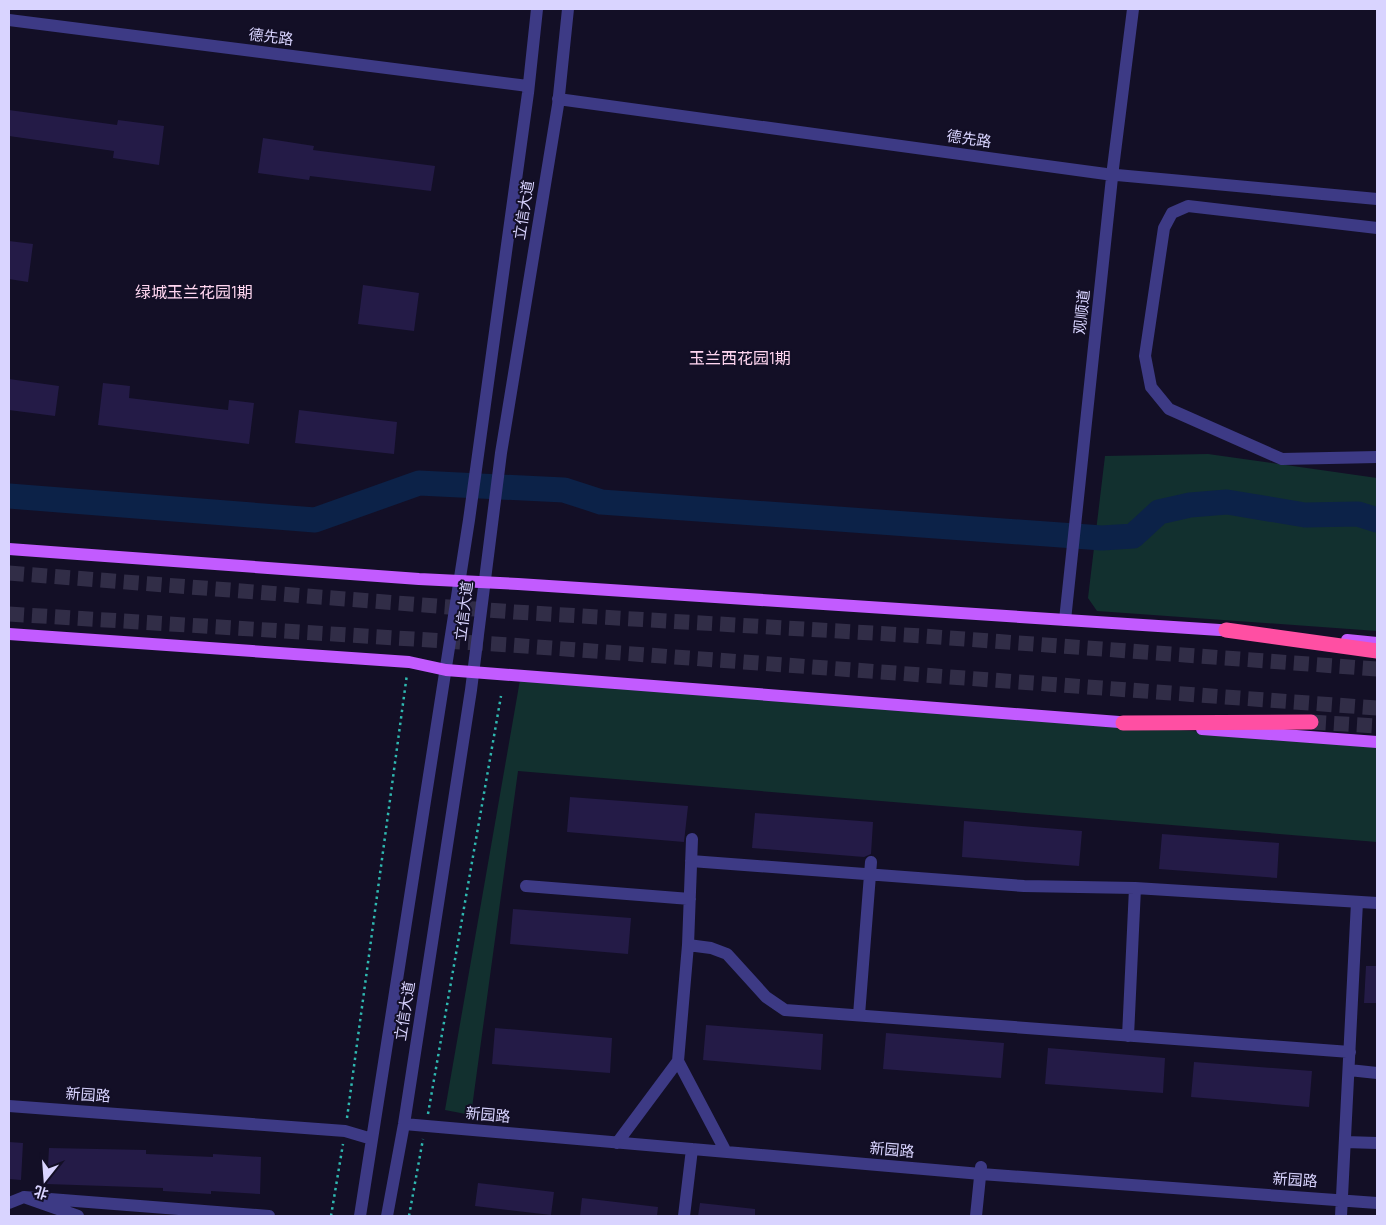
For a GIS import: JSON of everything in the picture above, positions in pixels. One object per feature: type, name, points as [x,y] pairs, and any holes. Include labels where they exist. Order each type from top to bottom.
[{"type":"highway","points":[[1226,630],[1377,651]]},
{"type":"highway","points":[[1123,722],[1311,722]]},
{"type":"main road","points":[[9,550],[199,565],[1226,630],[1377,643]]},
{"type":"main road","points":[[9,634],[409,662],[446,670],[1377,742]]},
{"type":"street","name":"立信大道","points":[[360,1216],[469,520],[528,90],[537,9]]},
{"type":"street","name":"立信大道","points":[[387,1216],[404,1122],[474,671],[501,453],[558,96],[568,9]]},
{"type":"street","name":"观顺道","points":[[1062,620],[1126,9]]},
{"type":"street","name":"观顺道","points":[[1110,171],[1133,9]]},
{"type":"street","name":"德先路","points":[[9,20],[528,90]]},
{"type":"street","name":"德先路","points":[[9,27],[528,90]]},
{"type":"street","name":"德先路","points":[[558,96],[1110,171],[1377,199]]},
{"type":"street","name":"德先路","points":[[1110,171],[1377,193]]},
{"type":"street","points":[[1377,228],[1188,206],[1172,213],[1164,228],[1145,356],[1151,387],[1169,409],[1282,459],[1377,457]]},
{"type":"street","points":[[618,1141],[678,1061],[688,945],[692,839]]},
{"type":"street","points":[[691,861],[870,876],[1024,886],[1135,888],[1377,903]]},
{"type":"street","points":[[859,1015],[871,862]]},
{"type":"street","points":[[526,886],[690,899]]},
{"type":"street","points":[[1128,1036],[1135,888]]},
{"type":"street","points":[[1341,1216],[1350,1070],[1357,902]]},
{"type":"street","points":[[688,945],[711,948],[727,954],[766,997],[785,1010],[1350,1052]]},
{"type":"street","points":[[678,1061],[725,1150]]},
{"type":"street","points":[[1350,1070],[1377,1073]]},
{"type":"street","name":"新园路","points":[[9,1106],[345,1134],[372,1142]]},
{"type":"street","name":"新园路","points":[[9,1111],[345,1134]]},
{"type":"street","name":"新园路","points":[[404,1122],[725,1150],[1341,1198],[1377,1203]]},
{"type":"street","name":"新园路","points":[[618,1141],[692,1149],[725,1150]]},
{"type":"street","points":[[1345,1142],[1377,1143]]},
{"type":"street","points":[[684,1216],[692,1149]]},
{"type":"street","points":[[976,1216],[981,1170]]},
{"type":"street","points":[[24,1197],[78,1216]]},
{"type":"street","points":[[9,1204],[24,1197],[269,1216]]},
{"type":"street","name":"新园路","points":[[1341,1198],[1377,1198]]},
{"type":"path","points":[[331,1216],[345,1134],[407,674]]},
{"type":"path","points":[[409,1216],[500,696]]},
{"type":"green space","points":[[1208,454],[1377,478],[1377,631],[1097,611],[1088,598],[1105,456]]},
{"type":"green space","points":[[520,680],[1377,745],[1377,842],[518,771],[471,1115],[445,1110]]},
{"type":"building","points":[[9,110],[117,125],[118,120],[164,126],[159,165],[113,158],[114,151],[9,136]]},
{"type":"building","points":[[263,138],[314,146],[313,150],[435,166],[431,191],[310,176],[309,180],[258,173]]},
{"type":"building","points":[[9,241],[33,244],[28,282],[9,279]]},
{"type":"building","points":[[363,285],[419,293],[414,331],[358,324]]},
{"type":"building","points":[[9,379],[59,386],[55,416],[9,410]]},
{"type":"building","points":[[103,383],[130,386],[129,398],[228,410],[229,400],[254,403],[249,444],[98,425]]},
{"type":"building","points":[[299,410],[397,422],[394,454],[295,443]]},
{"type":"building","points":[[570,797],[688,806],[684,842],[567,832]]},
{"type":"building","points":[[755,813],[873,822],[871,854],[864,857],[752,848]]},
{"type":"building","points":[[964,821],[1082,831],[1079,866],[962,857]]},
{"type":"building","points":[[1162,834],[1279,843],[1277,878],[1159,869]]},
{"type":"building","points":[[513,909],[631,918],[628,954],[510,944]]},
{"type":"building","points":[[1366,966],[1377,966],[1377,1003],[1364,1003]]},
{"type":"building","points":[[706,1025],[823,1034],[821,1070],[703,1060]]},
{"type":"building","points":[[495,1028],[612,1038],[610,1073],[492,1064]]},
{"type":"building","points":[[886,1033],[1004,1043],[1001,1078],[883,1069]]},
{"type":"building","points":[[1048,1048],[1165,1058],[1163,1093],[1045,1084]]},
{"type":"building","points":[[1194,1062],[1312,1071],[1309,1107],[1191,1097]]},
{"type":"building","points":[[9,1142],[23,1143],[21,1180],[9,1179]]},
{"type":"building","points":[[49,1148],[146,1150],[146,1154],[213,1157],[213,1154],[261,1157],[260,1194],[211,1191],[211,1194],[163,1191],[163,1188],[47,1184]]},
{"type":"building","points":[[478,1183],[554,1192],[551,1215],[475,1206]]},
{"type":"building","points":[[582,1198],[658,1207],[657,1216],[580,1216]]},
{"type":"building","points":[[700,1203],[755,1209],[755,1216],[698,1216]]},
{"type":"waterway","points":[[9,496],[315,520],[419,483],[564,490],[601,502],[1102,538],[1133,536],[1159,512],[1190,505],[1227,502],[1305,515],[1358,514],[1377,520]]},
{"type":"tunnel","points":[[9,573],[514,612],[923,636],[1377,669]]},
{"type":"tunnel","points":[[9,614],[510,645],[1377,708]]},
{"type":"tunnel","points":[[1311,722],[1377,726]]},
{"type":"district","name":"绿城玉兰花园1期","points":[[194,292]]},
{"type":"district","name":"玉兰西花园1期","points":[[740,358]]}]
